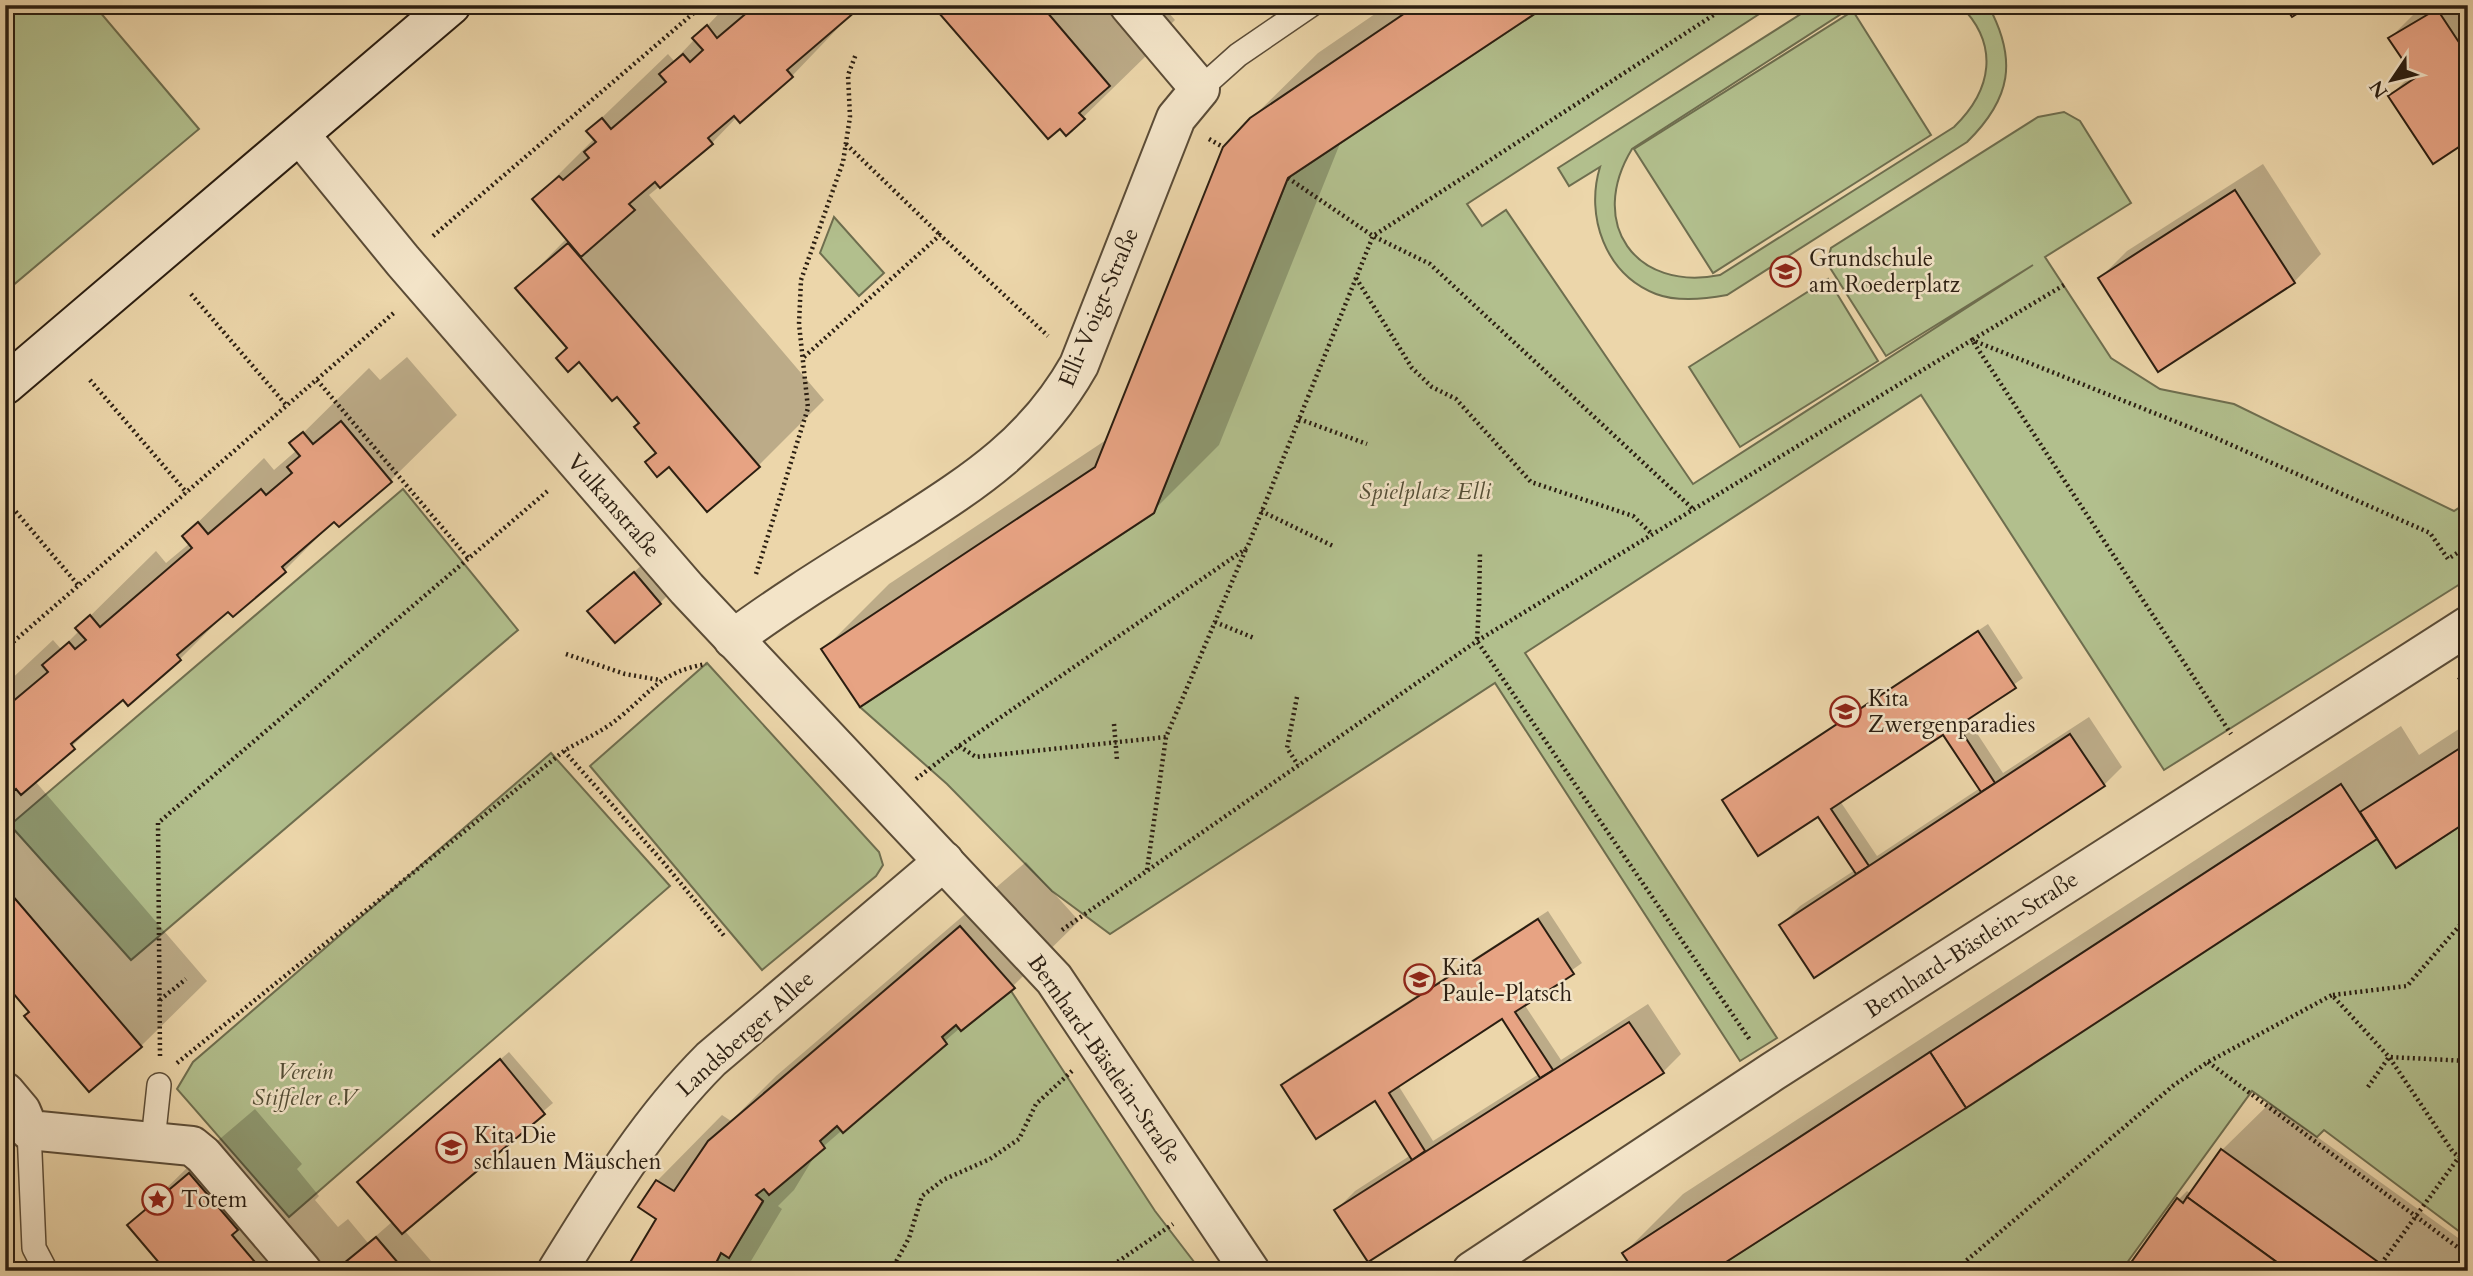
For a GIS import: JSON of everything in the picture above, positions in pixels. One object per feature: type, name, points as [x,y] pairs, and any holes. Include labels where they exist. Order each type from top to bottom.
[{"type":"street","points":[[5,385],[451,5]]},
{"type":"street","points":[[1129,5],[1200,89]]},
{"type":"street","name":"Elli-Voigt-Straße","points":[[744,630],[983,476],[1038,425],[1062,395],[1079,365],[1167,138],[1176,118],[1200,89]]},
{"type":"street","name":"Vulkanstraße","points":[[300,135],[414,274],[580,464],[744,630],[888,803],[944,861]]},
{"type":"street","name":"Bernhard-Bästlein-Straße","points":[[1476,1269],[1772,1072],[2468,626]]},
{"type":"street","name":"Bernhard-Bästlein-Straße","points":[[944,861],[1031,951],[1104,1050],[1250,1271]]},
{"type":"street","name":"Landsberger Allee","points":[[557,1271],[631,1152],[677,1093],[711,1059],[944,861]]},
{"type":"street","points":[[5,1092],[21,1111],[29,1130],[191,1146],[203,1155],[302,1271]]},
{"type":"lane","name":"Elli-Voigt-Straße","points":[[1200,89],[1238,55],[1311,5]]},
{"type":"lane","points":[[153,1141],[159,1081]]},
{"type":"lane","points":[[29,1130],[34,1248],[46,1271]]},
{"type":"path","points":[[5,649],[317,380],[414,274],[703,5]]},
{"type":"path","points":[[1147,870],[1166,737],[1247,548],[1373,236],[1729,5]]},
{"type":"path","points":[[159,1081],[564,751],[619,719],[660,680],[684,668],[708,663],[744,630],[747,603],[808,408],[799,324],[801,280],[844,162],[850,117],[848,75],[856,54]]},
{"type":"path","points":[[1216,143],[1223,147]]},
{"type":"path","points":[[846,144],[1079,365]]},
{"type":"path","points":[[1288,178],[1373,236],[1430,264],[1693,509]]},
{"type":"path","points":[[803,358],[940,235]]},
{"type":"path","points":[[1356,278],[1412,368],[1432,387],[1456,399],[1531,482],[1633,516],[1652,534]]},
{"type":"path","points":[[1031,951],[1477,641],[2064,285]]},
{"type":"path","points":[[191,294],[287,406]]},
{"type":"path","points":[[1972,340],[2209,435],[2430,533],[2448,559],[2468,546]]},
{"type":"path","points":[[1972,340],[2251,764]]},
{"type":"path","points":[[90,380],[187,493]]},
{"type":"path","points":[[317,380],[469,559]]},
{"type":"path","points":[[1299,419],[1367,444]]},
{"type":"path","points":[[159,1081],[158,823],[580,464]]},
{"type":"path","points":[[5,499],[79,586]]},
{"type":"path","points":[[1261,511],[1333,546]]},
{"type":"path","points":[[888,803],[959,746],[1247,548]]},
{"type":"path","points":[[1480,552],[1477,641],[1772,1072]]},
{"type":"path","points":[[1215,622],[1254,638]]},
{"type":"path","points":[[566,654],[625,674],[660,680]]},
{"type":"path","points":[[1297,697],[1287,748],[1298,765]]},
{"type":"path","points":[[1114,724],[1117,760]]},
{"type":"path","points":[[959,746],[976,757],[1166,737]]},
{"type":"path","points":[[564,751],[663,862],[725,937]]},
{"type":"path","points":[[1954,1271],[2174,1085],[2208,1062],[2332,995],[2407,986],[2468,916]]},
{"type":"path","points":[[160,1001],[186,979]]},
{"type":"path","points":[[2332,995],[2389,1057],[2459,1157],[2468,1165]]},
{"type":"path","points":[[891,1271],[909,1238],[922,1196],[943,1181],[990,1159],[1019,1139],[1036,1104],[1066,1075],[1104,1050]]},
{"type":"path","points":[[2389,1057],[2468,1061]]},
{"type":"path","points":[[2368,1087],[2389,1057]]},
{"type":"path","points":[[2208,1062],[2468,1255]]},
{"type":"path","points":[[2381,1264],[2459,1157]]},
{"type":"path","points":[[1104,1271],[1162,1231]]},
{"type":"green space","points":[[5,5],[94,5],[199,129],[5,292]]},
{"type":"green space","name":"Spielplatz Elli","points":[[1548,5],[1773,5],[1467,204],[1482,226],[1506,210],[1693,484],[2033,265],[1886,356],[1827,263],[1831,248],[2038,117],[2064,112],[2080,121],[2131,203],[2045,257],[2111,358],[2160,389],[2234,404],[2454,511],[2468,502],[2468,579],[2164,770],[1921,395],[1525,653],[1777,1038],[1740,1061],[1495,683],[1110,934],[1052,891],[947,784],[860,707],[1154,513],[1288,178]]},
{"type":"green space","points":[[1815,5],[1855,5],[1632,149],[1619,176],[1615,202],[1618,226],[1627,246],[1643,262],[1664,273],[1690,278],[1720,275],[1954,127],[1977,98],[1986,67],[1986,51],[1981,36],[1973,20],[1960,5],[1988,5],[2004,44],[2005,78],[1993,110],[1967,142],[1727,295],[1701,299],[1673,298],[1656,294],[1638,285],[1612,258],[1603,241],[1595,205],[1600,167],[1569,186],[1558,168]]},
{"type":"green space","points":[[1853,11],[1931,135],[1713,273],[1634,149]]},
{"type":"green space","points":[[834,217],[884,273],[859,296],[820,253]]},
{"type":"green space","points":[[1828,279],[1878,361],[1740,447],[1689,367]]},
{"type":"green space","points":[[403,489],[518,630],[131,960],[10,825]]},
{"type":"green space","points":[[707,663],[879,852],[883,865],[876,876],[762,970],[590,766]]},
{"type":"green space","name":"Verein Stiffeler e.V","points":[[551,753],[670,886],[289,1217],[177,1089],[193,1062]]},
{"type":"green space","points":[[2468,821],[2468,1238],[2324,1130],[2317,1137],[2252,1091],[2121,1271],[1712,1271],[2377,839],[2396,868]]},
{"type":"green space","points":[[1011,991],[1155,1211],[1201,1271],[712,1271],[721,1253],[729,1257],[763,1202],[756,1195],[837,1126],[947,1044],[942,1037],[956,1025],[961,1031]]},
{"type":"building","points":[[756,5],[863,5],[787,70],[793,77],[740,123],[734,116],[708,138],[713,144],[660,188],[655,182],[629,204],[635,210],[581,257],[532,199],[559,176],[563,180],[589,158],[584,152],[596,142],[586,131],[602,118],[611,129],[666,82],[659,74],[683,54],[690,62],[703,50],[692,38],[707,25],[717,38]]},
{"type":"building","points":[[932,5],[1041,5],[1110,86],[1079,113],[1085,119],[1066,136],[1060,129],[1048,139]]},
{"type":"building","points":[[1417,5],[1548,5],[1288,178],[1154,513],[860,707],[821,649],[1095,467],[1223,147],[1250,118]]},
{"type":"building","points":[[2284,5],[2311,5],[2292,17]]},
{"type":"building","points":[[2437,9],[2468,56],[2468,162],[2459,147],[2433,164],[2388,96],[2415,78],[2388,38]]},
{"type":"building","points":[[2235,190],[2295,283],[2158,372],[2098,278]]},
{"type":"building","points":[[568,243],[760,467],[707,512],[669,467],[657,477],[645,462],[656,453],[634,427],[639,423],[617,397],[612,401],[579,362],[568,372],[556,358],[567,348],[515,288]]},
{"type":"building","points":[[341,421],[392,482],[339,527],[334,522],[282,567],[286,572],[233,617],[228,612],[177,655],[181,660],[128,706],[123,700],[71,744],[75,749],[21,795],[16,789],[5,799],[5,708],[48,672],[42,665],[69,642],[75,649],[86,640],[75,628],[90,615],[100,627],[192,548],[182,536],[198,522],[208,534],[261,489],[266,495],[292,473],[287,467],[300,456],[289,443],[303,432],[313,444]]},
{"type":"building","points":[[634,572],[661,604],[615,643],[587,611]]},
{"type":"building","points":[[1978,631],[2016,688],[1958,726],[1995,783],[1981,792],[1943,735],[1831,809],[1869,866],[1856,874],[1818,817],[1758,856],[1722,800]]},
{"type":"building","points":[[2070,734],[2105,786],[1814,978],[1779,925]]},
{"type":"building","points":[[2468,743],[2468,821],[2396,868],[2360,812]]},
{"type":"building","points":[[2341,784],[2377,839],[1966,1108],[1930,1052]]},
{"type":"building","points":[[5,887],[142,1047],[89,1092],[24,1016],[29,1012],[8,987],[5,989]]},
{"type":"building","points":[[1538,919],[1574,974],[1515,1012],[1553,1070],[1540,1078],[1502,1019],[1389,1093],[1425,1151],[1412,1160],[1375,1101],[1316,1139],[1281,1085]]},
{"type":"building","points":[[960,926],[1015,988],[961,1031],[956,1025],[942,1037],[947,1044],[843,1133],[837,1126],[820,1141],[825,1148],[769,1195],[764,1189],[756,1195],[763,1201],[729,1258],[721,1253],[712,1271],[625,1271],[656,1219],[638,1207],[656,1180],[674,1191],[708,1141]]},
{"type":"building","points":[[1629,1022],[1664,1073],[1368,1262],[1334,1210]]},
{"type":"building","points":[[1930,1052],[1966,1108],[1712,1271],[1634,1271],[1622,1253]]},
{"type":"building","name":"Kita Die schlauen Mäuschen","points":[[500,1059],[545,1114],[402,1234],[357,1182]]},
{"type":"building","points":[[2221,1149],[2391,1271],[2289,1271],[2187,1197]]},
{"type":"building","points":[[189,1173],[238,1230],[232,1235],[255,1262],[250,1266],[255,1271],[166,1271],[127,1225]]},
{"type":"building","points":[[2187,1197],[2289,1271],[2125,1271],[2177,1198],[2183,1203]]},
{"type":"building","points":[[376,1237],[405,1271],[349,1271],[343,1264]]},
{"type":"place","name":"Grundschule am Roederplatz","points":[[1786,271]]},
{"type":"place","name":"Kita Zwergenparadies","points":[[1845,711]]},
{"type":"place","name":"Kita Paule-Platsch","points":[[1419,980]]},
{"type":"place","name":"Kita Die schlauen Mäuschen","points":[[451,1148]]},
{"type":"place","name":"Totem","points":[[158,1199]]}]
